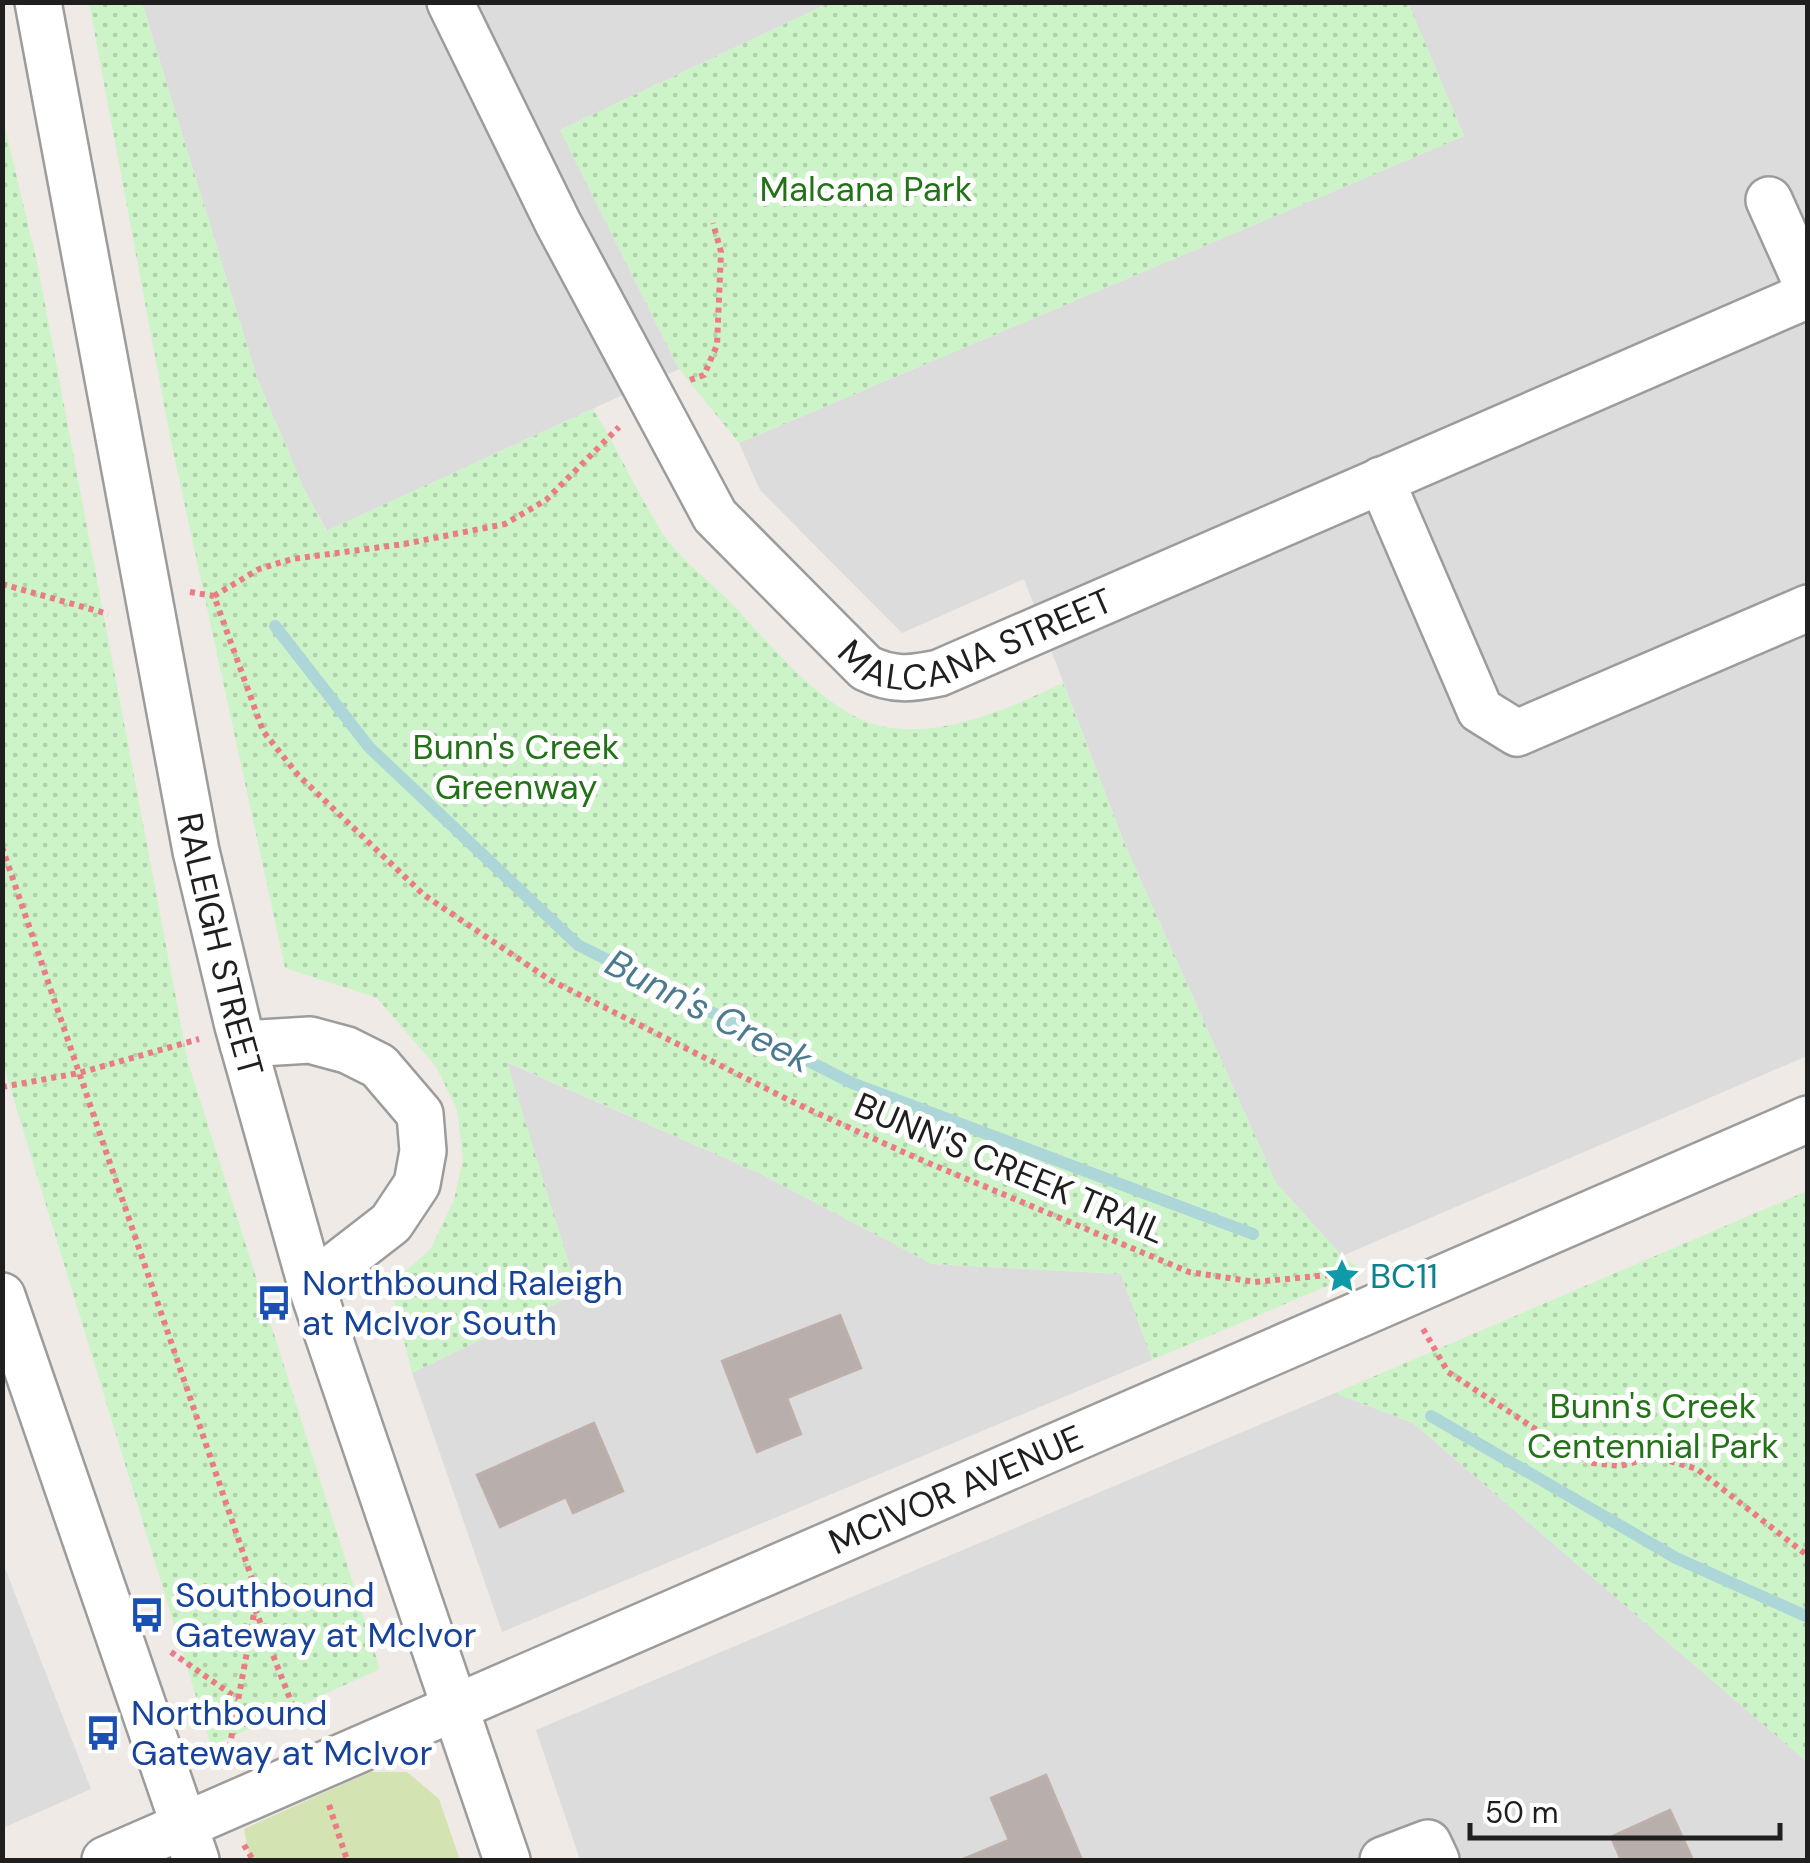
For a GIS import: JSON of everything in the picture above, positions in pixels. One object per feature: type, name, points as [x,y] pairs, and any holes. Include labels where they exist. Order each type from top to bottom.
[{"type":"street","name":"RALEIGH STREET","points":[[38,2],[170,600],[196,851],[240,1035],[311,1285],[508,1860]]},
{"type":"street","name":"MALCANA STREET","points":[[450,2],[558,223],[715,516],[866,668],[886,678],[906,680],[939,673],[1808,295]]},
{"type":"street","points":[[1769,200],[1808,287]]},
{"type":"street","points":[[1381,480],[1480,710],[1517,733],[1808,608]]},
{"type":"street","points":[[240,1035],[310,1040],[348,1050],[379,1066],[420,1114],[423,1150],[417,1184],[391,1222],[311,1285]]},
{"type":"street","name":"MCIVOR AVENUE","points":[[106,1860],[190,1843],[456,1709],[1808,1119]]},
{"type":"street","points":[[2,1296],[190,1843]]},
{"type":"street","points":[[1383,1860],[1428,1844],[1436,1860]]},
{"type":"path","points":[[2,584],[121,618],[170,600],[214,596],[258,569],[292,559],[404,544],[505,524],[546,500],[648,396],[704,375],[717,345],[721,252],[713,223]]},
{"type":"path","name":"BUNN'S CREEK TRAIL","points":[[214,596],[263,732],[298,776],[424,895],[550,980],[799,1105],[1189,1272],[1255,1282],[1328,1275],[1389,1302],[1417,1316],[1448,1372],[1571,1452],[1593,1463],[1620,1466],[1656,1457],[1697,1469],[1808,1556]]},
{"type":"path","points":[[2,848],[253,1582],[254,1608],[225,1771]]},
{"type":"path","points":[[2,1088],[240,1035]]},
{"type":"path","points":[[158,1643],[238,1699]]},
{"type":"shaded area","points":[[142,3],[829,3],[560,130],[679,369],[327,531],[304,489],[257,378]]},
{"type":"shaded area","points":[[1408,3],[1807,3],[1807,1056],[1342,1256],[1276,1183],[1125,845],[1024,579],[902,633],[760,490],[739,443],[1464,136]]},
{"type":"shaded area","points":[[506,1062],[759,1173],[932,1264],[1121,1274],[1152,1360],[502,1632],[412,1373],[578,1293]]},
{"type":"shaded area","points":[[1335,1393],[1413,1423],[1807,1762],[1807,1860],[580,1860],[536,1730]]},
{"type":"shaded area","points":[[3,1563],[91,1789],[2,1828]]},
{"type":"green space","name":"Malcana Park","points":[[1408,2],[1464,136],[739,443],[679,369],[560,130],[829,3]]},
{"type":"green space","name":"Bunn's Creek Greenway","points":[[89,3],[142,3],[257,378],[326,531],[593,409],[673,547],[792,668],[852,715],[897,728],[946,726],[995,712],[1063,683],[1125,845],[1276,1183],[1342,1256],[1363,1271],[1152,1360],[1121,1274],[932,1264],[759,1173],[507,1062],[578,1293],[412,1373],[390,1284],[430,1250],[454,1200],[463,1159],[457,1109],[436,1067],[377,998],[285,968],[170,437]]},
{"type":"green space","points":[[2,115],[37,262],[188,1062],[380,1669],[211,1746],[3,1064]]},
{"type":"green space","name":"Bunn's Creek Centennial Park","points":[[1807,1191],[1807,1762],[1413,1423],[1335,1393]]},
{"type":"green space","points":[[370,1772],[407,1772],[439,1799],[460,1860],[250,1860],[244,1829]]},
{"type":"building","points":[[840,1315],[861,1368],[787,1398],[801,1434],[757,1452],[722,1361]]},
{"type":"building","points":[[594,1423],[623,1491],[573,1513],[566,1497],[500,1527],[477,1475]]},
{"type":"building","points":[[1046,1775],[1082,1860],[961,1860],[1009,1840],[991,1798]]},
{"type":"building","points":[[1670,1810],[1693,1860],[1621,1860],[1611,1837]]},
{"type":"waterway","name":"Bunn's Creek","points":[[275,626],[369,747],[578,945],[852,1083],[1253,1234]]},
{"type":"waterway","name":"Bunn's Creek","points":[[1431,1416],[1676,1558],[1808,1617]]},
{"type":"place","name":"BC11","points":[[1342,1276]]},
{"type":"place","name":"Northbound Raleigh at McIvor South","points":[[274,1303]]},
{"type":"place","name":"Southbound Gateway at McIvor","points":[[147,1615]]},
{"type":"place","name":"Northbound Gateway at McIvor","points":[[103,1733]]}]
